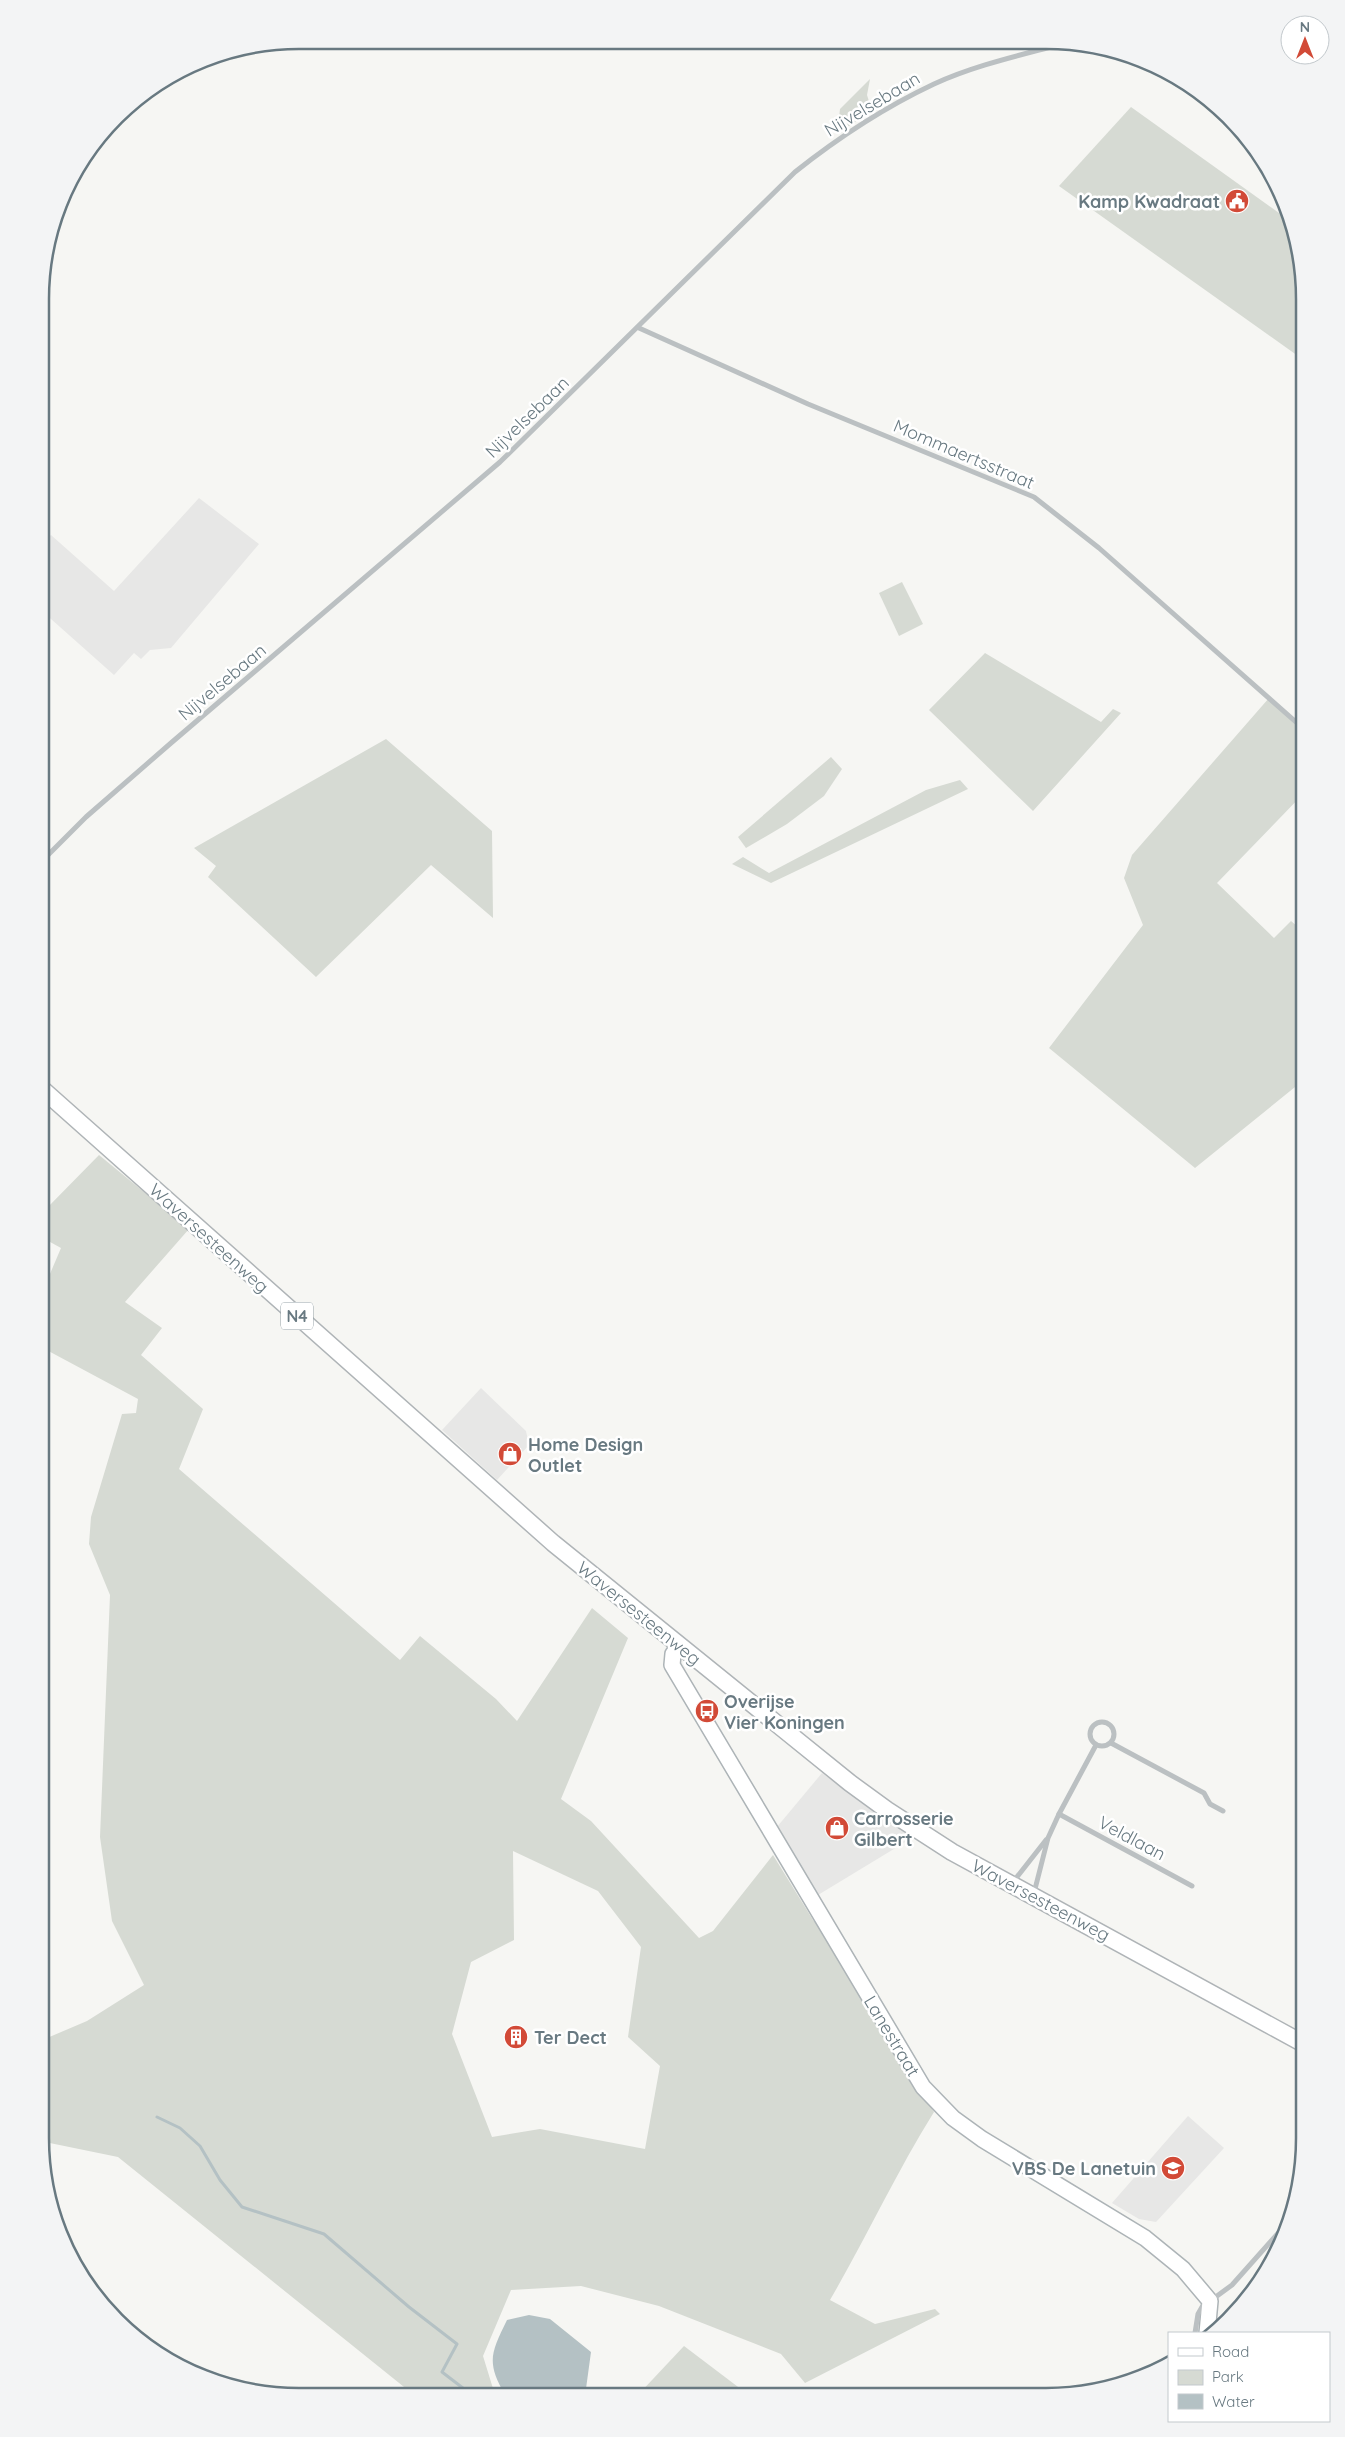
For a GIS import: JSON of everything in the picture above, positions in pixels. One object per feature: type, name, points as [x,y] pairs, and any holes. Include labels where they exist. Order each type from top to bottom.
[{"type":"main road","name":"Waversesteenweg","points":[[49,1095],[552,1543],[886,1810],[952,1852],[1296,2035]]},
{"type":"street","name":"Nijvelsebaan","points":[[49,855],[86,817],[500,462],[639,328],[796,172],[836,139],[878,112],[935,83],[1045,49]]},
{"type":"street","name":"Mommaertsstraat","points":[[639,328],[808,404],[1034,497],[1099,548],[1296,722]]},
{"type":"street","name":"Lanestraat","points":[[679,1646],[673,1654],[672,1665],[923,2087],[952,2118],[982,2139],[1145,2238],[1183,2269],[1210,2301]]},
{"type":"street","points":[[1102,1721],[1110,1724],[1114,1731],[1111,1743],[1104,1746],[1096,1745],[1090,1739],[1090,1730],[1095,1724],[1102,1721]]},
{"type":"street","points":[[1111,1743],[1204,1792],[1210,1804],[1223,1811]]},
{"type":"street","points":[[1033,1896],[1048,1838],[1058,1814],[1096,1745]]},
{"type":"street","name":"Veldlaan","points":[[1058,1814],[1192,1886]]},
{"type":"street","points":[[1011,1884],[1048,1838]]},
{"type":"street","points":[[1195,2332],[1198,2314],[1210,2301],[1232,2285],[1277,2235]]},
{"type":"street","points":[[1207,2329],[1210,2301]]},
{"type":"shaded area","points":[[199,498],[259,544],[171,648],[150,650],[141,659],[134,653],[114,675],[49,617],[49,537],[51,535],[114,591]]},
{"type":"shaded area","points":[[481,1388],[526,1431],[529,1445],[497,1480],[442,1430]]},
{"type":"shaded area","points":[[822,1773],[912,1838],[818,1895],[777,1827]]},
{"type":"shaded area","name":"VBS De Lanetuin","points":[[1188,2116],[1224,2148],[1156,2222],[1139,2219],[1112,2203]]},
{"type":"green space","points":[[870,79],[867,95],[872,111],[837,134],[840,109]]},
{"type":"green space","points":[[1131,107],[1282,215],[1288,234],[1296,282],[1296,355],[1059,186]]},
{"type":"green space","points":[[902,582],[923,624],[899,636],[879,593]]},
{"type":"green space","points":[[985,653],[1101,722],[1113,709],[1121,713],[1033,811],[929,710]]},
{"type":"green space","points":[[1269,698],[1296,722],[1296,801],[1217,883],[1274,938],[1291,921],[1296,925],[1296,1086],[1195,1168],[1049,1048],[1143,925],[1124,878],[1132,855]]},
{"type":"green space","points":[[386,739],[492,831],[493,918],[431,865],[316,977],[208,877],[216,866],[194,848]]},
{"type":"green space","points":[[831,757],[842,769],[824,796],[787,824],[746,848],[738,837]]},
{"type":"green space","points":[[960,780],[968,789],[771,883],[732,864],[743,857],[769,873],[926,790]]},
{"type":"green space","points":[[99,1155],[189,1229],[125,1302],[162,1328],[141,1355],[203,1409],[179,1469],[400,1660],[420,1636],[496,1699],[517,1721],[592,1608],[628,1638],[561,1799],[591,1821],[699,1938],[713,1931],[773,1855],[813,1920],[831,1940],[934,2112],[830,2300],[875,2324],[935,2309],[940,2314],[805,2383],[781,2354],[659,2306],[581,2286],[511,2290],[483,2356],[493,2388],[405,2388],[118,2157],[49,2143],[49,2037],[87,2021],[144,1985],[112,1921],[100,1837],[110,1595],[89,1544],[91,1517],[122,1414],[136,1413],[138,1399],[49,1351],[49,1276],[61,1248],[49,1241],[49,1206]],"holes":[[[513,1851],[598,1891],[641,1947],[628,2037],[660,2066],[645,2149],[540,2129],[492,2137],[452,2034],[471,1962],[514,1940]]]},
{"type":"green space","points":[[684,2346],[739,2388],[645,2388]]},
{"type":"water","points":[[529,2315],[550,2319],[591,2352],[586,2388],[501,2388],[495,2374],[493,2358],[497,2341],[507,2320]]},
{"type":"waterway","points":[[157,2117],[180,2128],[200,2146],[220,2180],[242,2207],[324,2234],[409,2307],[457,2344],[442,2372],[463,2388]]},
{"type":"place","name":"Kamp Kwadraat","points":[[1237,201]]},
{"type":"place","name":"Home Design Outlet","points":[[510,1454]]},
{"type":"place","name":"Overijse Vier Koningen","points":[[707,1711]]},
{"type":"place","name":"Carrosserie Gilbert","points":[[837,1828]]},
{"type":"place","name":"Ter Dect","points":[[516,2037]]},
{"type":"place","name":"VBS De Lanetuin","points":[[1173,2168]]}]
